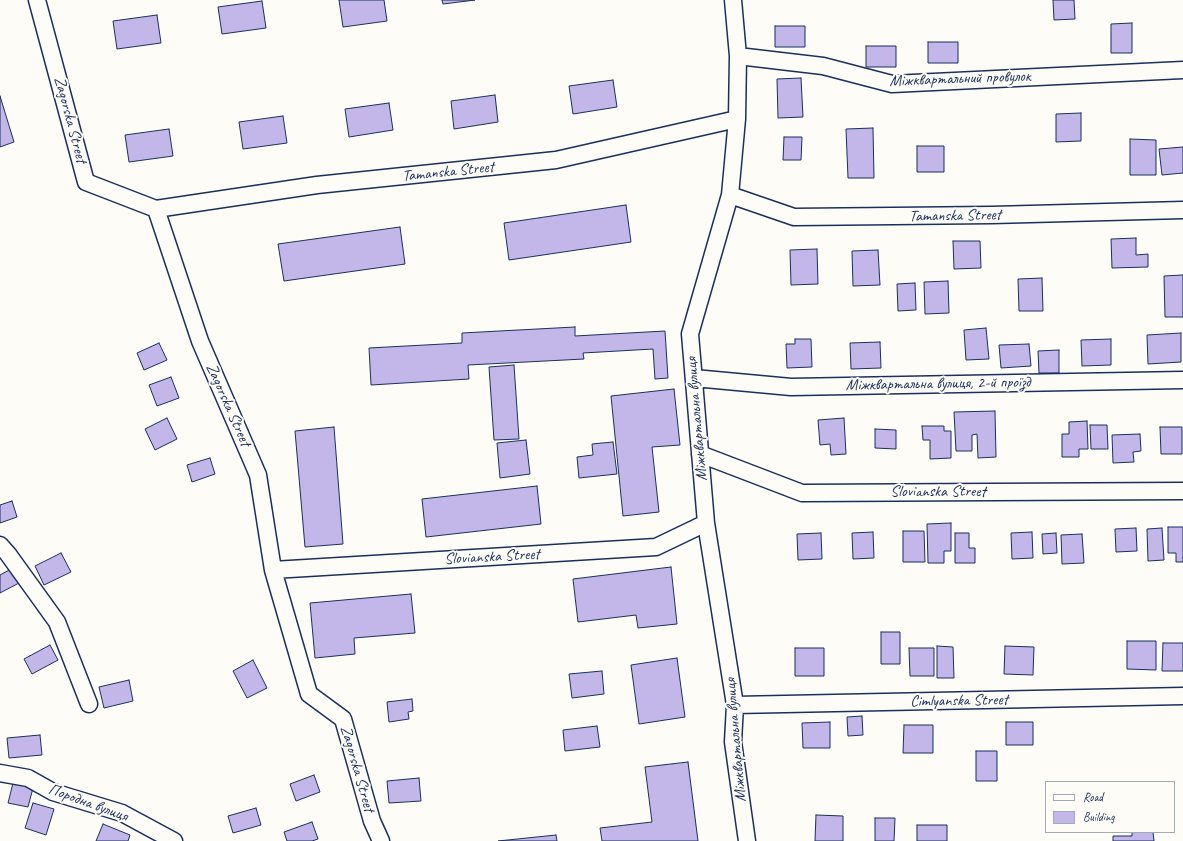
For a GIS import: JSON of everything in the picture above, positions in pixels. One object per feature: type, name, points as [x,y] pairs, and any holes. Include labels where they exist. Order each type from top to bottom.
[{"type":"street","name":"Zagorska Street","points":[[37,0],[86,182],[156,209],[200,341],[258,475],[273,570],[308,694],[343,719],[372,821],[381,841]]},
{"type":"street","name":"Міжквартальна вулиця","points":[[733,0],[738,56],[737,119],[730,195],[690,334],[706,523],[735,705],[733,742],[747,841]]},
{"type":"street","name":"Міжквартальний провулок","points":[[738,56],[823,66],[892,84],[1183,70]]},
{"type":"street","name":"Tamanska Street","points":[[156,209],[317,185],[556,160],[737,119]]},
{"type":"street","name":"Tamanska Street","points":[[730,195],[794,217],[992,215],[1183,210]]},
{"type":"street","name":"Міжквартальна вулиця, 2-й проїзд","points":[[694,378],[791,387],[1183,380]]},
{"type":"street","name":"Slovianska Street","points":[[700,454],[802,493],[1183,491]]},
{"type":"street","name":"Slovianska Street","points":[[273,570],[656,547],[706,523]]},
{"type":"street","points":[[0,545],[57,622],[89,704]]},
{"type":"street","name":"Cimlyanska Street","points":[[735,705],[1183,696]]},
{"type":"street","name":"Породна вулиця","points":[[0,773],[28,778],[53,792],[122,813],[174,841]]},
{"type":"building","points":[[339,0],[384,0],[387,21],[343,27]]},
{"type":"building","points":[[442,0],[475,0],[443,4]]},
{"type":"building","points":[[1053,0],[1074,0],[1075,19],[1054,20]]},
{"type":"building","points":[[262,1],[266,28],[222,34],[218,7]]},
{"type":"building","points":[[157,15],[161,43],[117,49],[113,21]]},
{"type":"building","points":[[1132,23],[1132,53],[1111,53],[1111,24]]},
{"type":"building","points":[[775,26],[805,26],[805,47],[775,47]]},
{"type":"building","points":[[928,42],[958,42],[958,63],[928,63]]},
{"type":"building","points":[[866,46],[896,46],[896,67],[866,67]]},
{"type":"building","points":[[801,78],[803,117],[778,118],[777,79]]},
{"type":"building","points":[[613,80],[617,107],[573,114],[569,86]]},
{"type":"building","points":[[495,95],[498,122],[454,129],[451,101]]},
{"type":"building","points":[[0,96],[14,142],[0,147]]},
{"type":"building","points":[[389,103],[393,130],[349,137],[345,109]]},
{"type":"building","points":[[1081,113],[1081,141],[1056,142],[1056,114]]},
{"type":"building","points":[[283,116],[287,143],[243,149],[239,122]]},
{"type":"building","points":[[873,128],[874,178],[848,178],[846,129]]},
{"type":"building","points":[[169,129],[173,156],[129,162],[125,135]]},
{"type":"building","points":[[784,137],[802,137],[801,160],[783,160]]},
{"type":"building","points":[[1130,139],[1156,140],[1156,175],[1130,175]]},
{"type":"building","points":[[917,146],[944,146],[944,172],[917,172]]},
{"type":"building","points":[[1183,147],[1183,173],[1162,175],[1159,149]]},
{"type":"building","points":[[626,205],[631,242],[509,260],[504,223]]},
{"type":"building","points":[[400,227],[405,264],[284,281],[278,244]]},
{"type":"building","points":[[1136,238],[1136,255],[1148,254],[1148,267],[1112,268],[1111,239]]},
{"type":"building","points":[[953,241],[980,241],[981,268],[954,269]]},
{"type":"building","points":[[817,249],[818,284],[791,285],[790,250]]},
{"type":"building","points":[[878,250],[880,285],[853,286],[852,251]]},
{"type":"building","points":[[1183,275],[1183,317],[1165,317],[1164,276]]},
{"type":"building","points":[[1042,278],[1043,311],[1019,311],[1018,279]]},
{"type":"building","points":[[948,281],[949,313],[925,314],[924,282]]},
{"type":"building","points":[[915,283],[916,310],[898,311],[897,284]]},
{"type":"building","points":[[575,327],[575,336],[665,331],[668,378],[655,379],[653,349],[583,353],[584,359],[468,365],[469,379],[371,385],[369,348],[462,343],[462,333]]},
{"type":"building","points":[[986,328],[989,359],[966,360],[964,330]]},
{"type":"building","points":[[1181,333],[1181,362],[1148,364],[1147,335]]},
{"type":"building","points":[[795,339],[811,339],[812,367],[787,368],[786,344],[795,344]]},
{"type":"building","points":[[1111,339],[1111,365],[1082,366],[1081,340]]},
{"type":"building","points":[[880,342],[881,368],[851,369],[850,343]]},
{"type":"building","points":[[159,343],[167,360],[144,370],[137,353]]},
{"type":"building","points":[[1029,344],[1031,366],[1001,368],[999,345]]},
{"type":"building","points":[[1059,350],[1059,373],[1039,373],[1038,351]]},
{"type":"building","points":[[514,365],[519,439],[494,440],[489,367]]},
{"type":"building","points":[[171,377],[179,398],[157,406],[149,385]]},
{"type":"building","points":[[674,389],[680,445],[652,447],[659,512],[623,516],[611,396]]},
{"type":"building","points":[[995,411],[996,457],[978,458],[977,434],[972,435],[972,451],[956,451],[954,412]]},
{"type":"building","points":[[167,418],[177,439],[155,450],[145,429]]},
{"type":"building","points":[[844,418],[846,454],[831,455],[830,444],[820,445],[818,420]]},
{"type":"building","points":[[1087,421],[1088,449],[1079,449],[1079,457],[1062,457],[1062,434],[1069,434],[1069,422]]},
{"type":"building","points":[[1090,425],[1107,425],[1108,449],[1091,449]]},
{"type":"building","points":[[922,426],[944,426],[944,431],[951,431],[951,458],[930,459],[930,440],[923,440]]},
{"type":"building","points":[[334,427],[343,544],[305,547],[295,431]]},
{"type":"building","points":[[1160,427],[1182,427],[1182,454],[1161,454]]},
{"type":"building","points":[[875,429],[896,430],[896,449],[875,448]]},
{"type":"building","points":[[1140,434],[1141,451],[1133,452],[1134,462],[1113,463],[1112,435]]},
{"type":"building","points":[[526,440],[530,474],[500,478],[497,443]]},
{"type":"building","points":[[613,442],[617,474],[579,478],[577,457],[593,455],[592,444]]},
{"type":"building","points":[[210,458],[215,474],[192,482],[187,465]]},
{"type":"building","points":[[537,486],[541,524],[426,537],[422,499]]},
{"type":"building","points":[[12,501],[17,517],[0,523],[0,505]]},
{"type":"building","points":[[951,523],[951,551],[944,551],[944,563],[928,563],[927,524]]},
{"type":"building","points":[[1168,527],[1183,527],[1183,562],[1176,562],[1176,553],[1168,553]]},
{"type":"building","points":[[1136,528],[1137,551],[1116,552],[1115,529]]},
{"type":"building","points":[[1162,528],[1164,560],[1148,561],[1147,529]]},
{"type":"building","points":[[903,531],[924,531],[925,562],[903,562]]},
{"type":"building","points":[[873,532],[874,558],[853,559],[852,533]]},
{"type":"building","points":[[1032,532],[1033,558],[1012,559],[1011,533]]},
{"type":"building","points":[[821,533],[822,559],[798,560],[797,534]]},
{"type":"building","points":[[955,533],[969,533],[969,548],[975,548],[975,563],[955,563]]},
{"type":"building","points":[[1056,533],[1057,553],[1043,554],[1042,534]]},
{"type":"building","points":[[1082,534],[1084,563],[1062,564],[1061,535]]},
{"type":"building","points":[[61,553],[71,572],[44,585],[35,566]]},
{"type":"building","points":[[671,567],[677,624],[638,628],[636,615],[578,622],[573,579]]},
{"type":"building","points":[[11,569],[19,583],[0,593],[0,575]]},
{"type":"building","points":[[411,594],[415,633],[354,638],[355,654],[315,658],[310,603]]},
{"type":"building","points":[[881,632],[900,632],[900,664],[881,664]]},
{"type":"building","points":[[1127,641],[1156,641],[1156,670],[1127,669]]},
{"type":"building","points":[[1163,643],[1183,643],[1183,671],[1162,671]]},
{"type":"building","points":[[50,645],[58,660],[32,674],[24,659]]},
{"type":"building","points":[[937,646],[953,647],[954,678],[937,678]]},
{"type":"building","points":[[1005,646],[1034,647],[1033,675],[1004,674]]},
{"type":"building","points":[[795,648],[824,648],[824,676],[795,676]]},
{"type":"building","points":[[909,648],[934,648],[934,676],[910,676]]},
{"type":"building","points":[[677,658],[685,717],[639,724],[631,665]]},
{"type":"building","points":[[253,660],[267,688],[247,698],[233,671]]},
{"type":"building","points":[[602,671],[604,694],[572,698],[569,674]]},
{"type":"building","points":[[129,680],[133,701],[104,708],[99,687]]},
{"type":"building","points":[[412,699],[413,711],[408,712],[409,719],[389,722],[387,702]]},
{"type":"building","points":[[862,716],[863,735],[848,736],[847,717]]},
{"type":"building","points":[[830,722],[830,748],[803,748],[802,723]]},
{"type":"building","points":[[1006,722],[1033,722],[1033,745],[1006,745]]},
{"type":"building","points":[[904,725],[933,725],[933,753],[903,753]]},
{"type":"building","points":[[597,726],[600,747],[565,751],[563,730]]},
{"type":"building","points":[[40,735],[42,755],[9,758],[7,738]]},
{"type":"building","points":[[976,751],[997,751],[997,781],[976,781]]},
{"type":"building","points":[[688,762],[698,841],[602,841],[600,828],[652,822],[645,767]]},
{"type":"building","points":[[314,775],[320,792],[296,801],[290,784]]},
{"type":"building","points":[[419,778],[421,801],[389,803],[387,781]]},
{"type":"building","points":[[13,783],[33,788],[28,807],[8,803]]},
{"type":"building","points":[[33,803],[54,809],[46,835],[25,828]]},
{"type":"building","points":[[256,808],[261,825],[233,833],[228,816]]},
{"type":"building","points":[[816,815],[843,816],[843,841],[815,841]]},
{"type":"building","points":[[875,818],[895,818],[894,841],[875,841]]},
{"type":"building","points":[[312,822],[318,839],[312,841],[287,841],[284,832]]},
{"type":"building","points":[[103,824],[130,835],[128,841],[96,841]]},
{"type":"building","points":[[917,825],[947,825],[947,841],[917,841]]},
{"type":"building","points":[[1132,833],[1153,833],[1154,841],[1113,841],[1113,836],[1132,836]]},
{"type":"building","points":[[556,835],[557,841],[498,841]]}]
